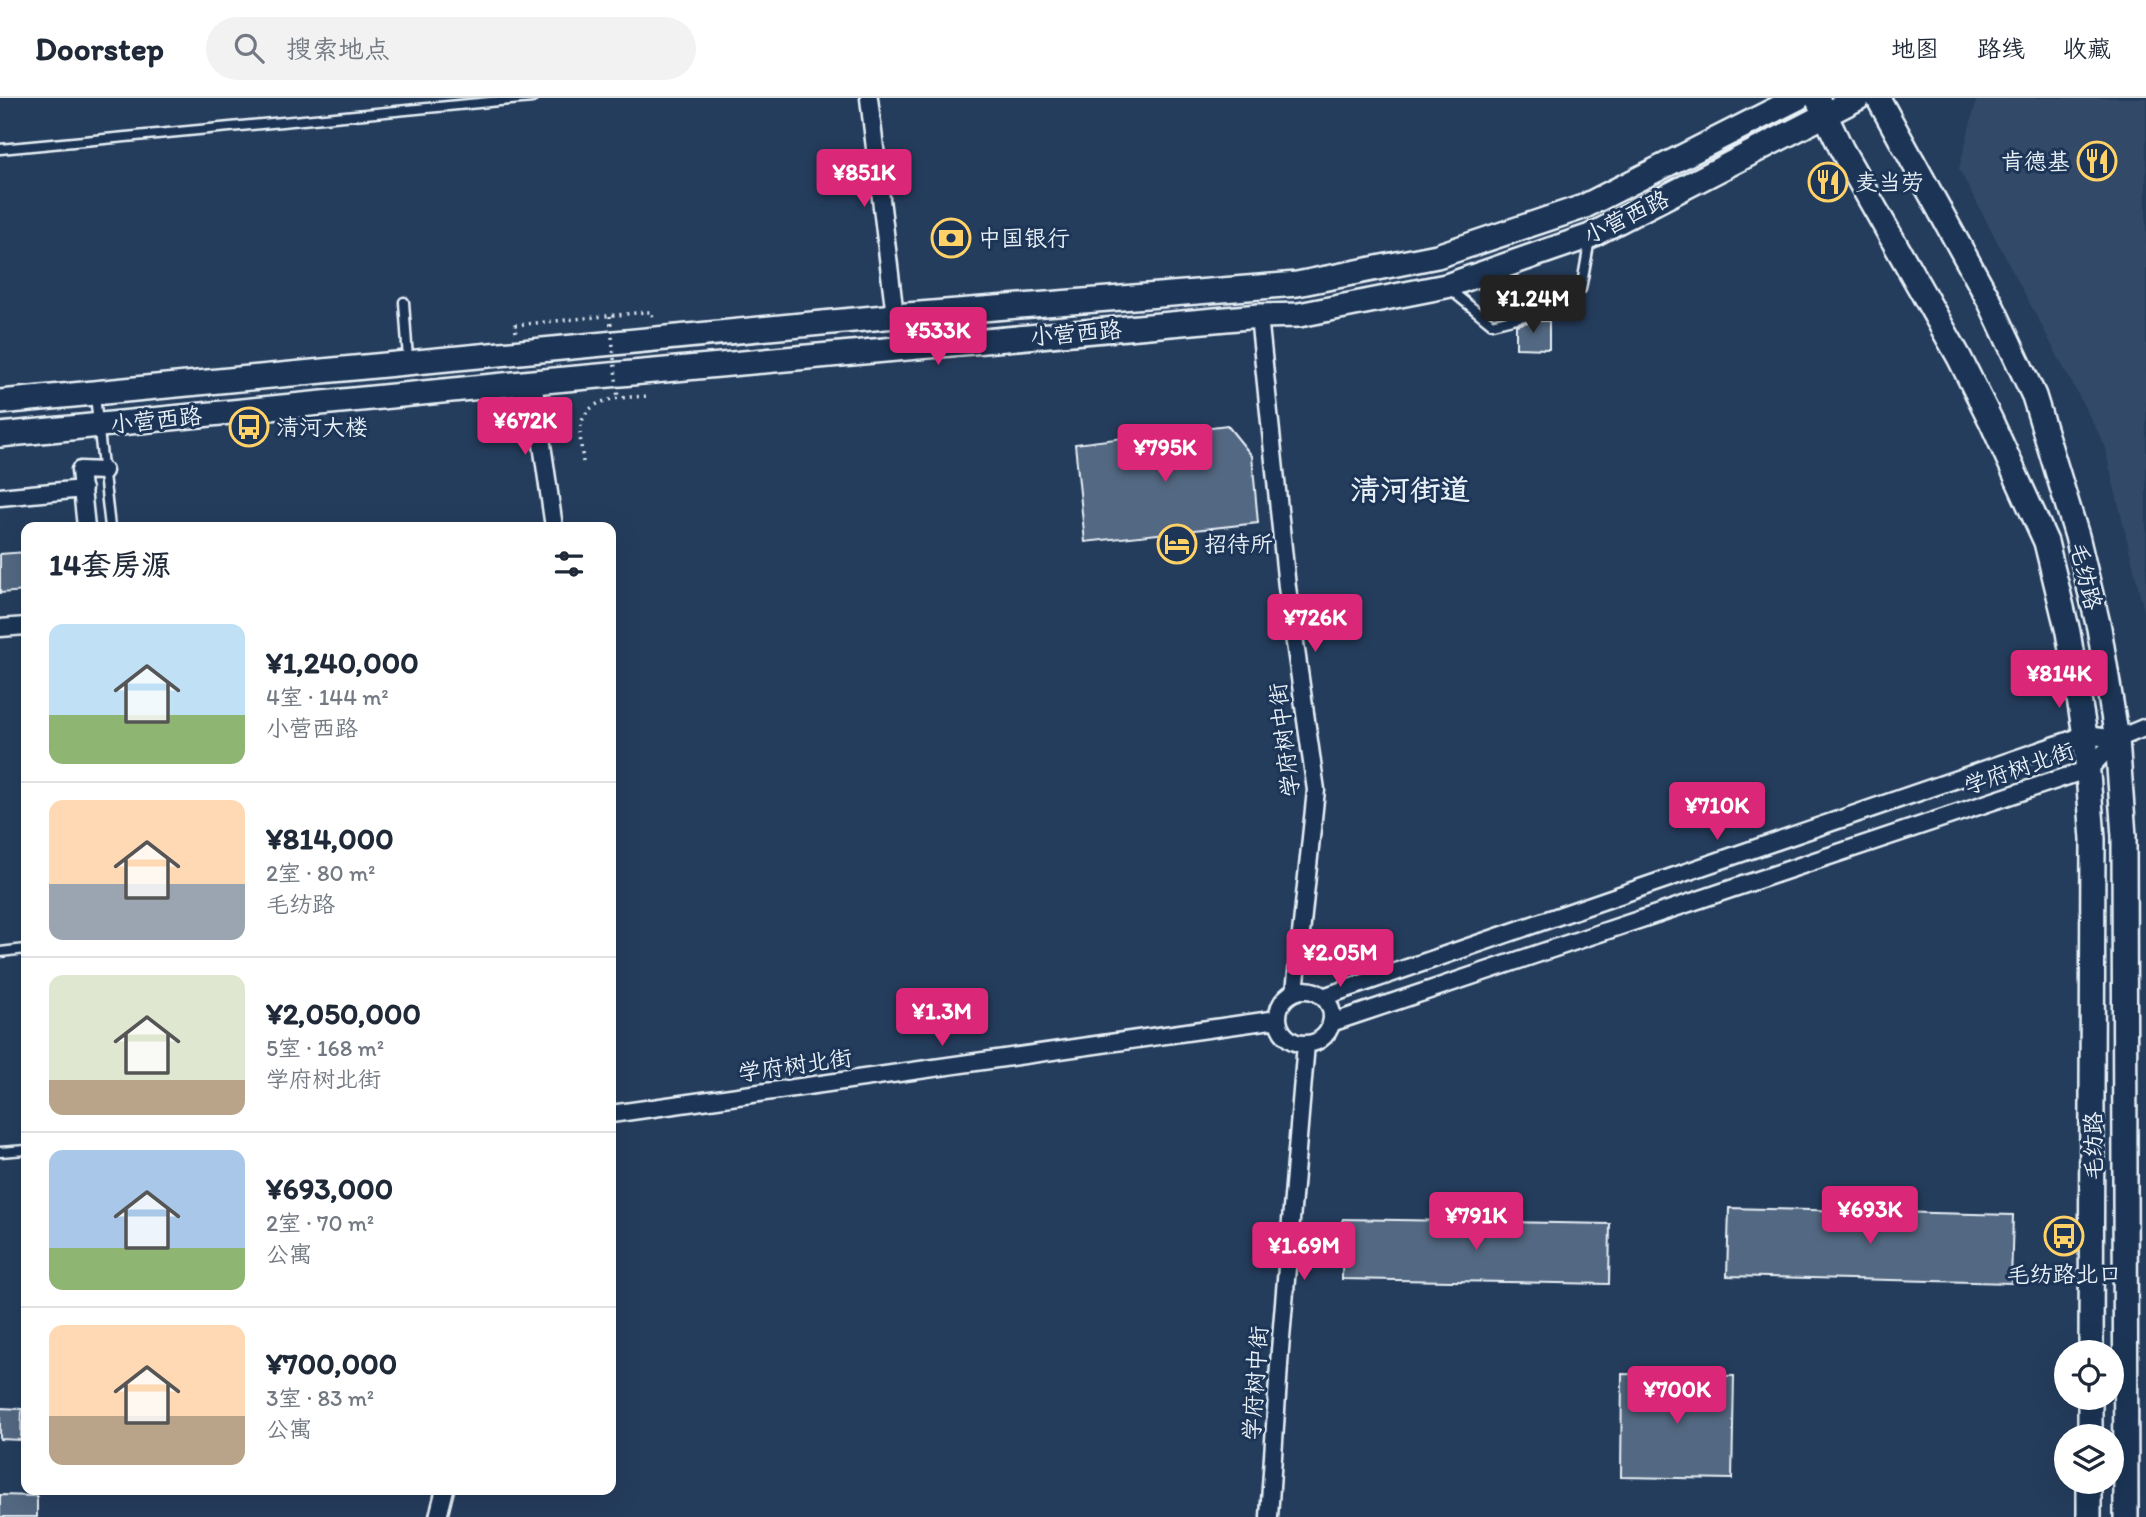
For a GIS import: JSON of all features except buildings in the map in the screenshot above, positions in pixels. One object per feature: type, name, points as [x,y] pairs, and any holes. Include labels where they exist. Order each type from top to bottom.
[{"type":"main road","name":"小营西路","points":[[0,402],[895,316],[1297,284],[1437,256],[1583,207],[1798,98]]},
{"type":"main road","name":"小营西路","points":[[0,435],[533,382],[1259,316],[1298,315],[1446,286],[1590,236],[1821,107],[1858,98]]},
{"type":"main road","name":"毛纺路","points":[[1878,98],[1990,302],[2034,396],[2077,536],[2099,628],[2117,739],[2124,836],[2126,1517]]},
{"type":"main road","name":"毛纺路","points":[[1821,107],[1842,150],[1959,357],[1991,421],[2046,542],[2068,632],[2085,735],[2093,839],[2091,1340]]},
{"type":"main road","points":[[2089,1494],[2089,1517]]},
{"type":"street","points":[[869,98],[895,316]]},
{"type":"street","name":"学府树中街","points":[[1259,316],[1287,587],[1316,790],[1295,991]]},
{"type":"street","points":[[533,382],[553,522]]},
{"type":"street","points":[[86,522],[80,470],[104,471]]},
{"type":"street","points":[[0,497],[83,489]]},
{"type":"street","points":[[0,628],[21,626]]},
{"type":"street","points":[[2117,739],[2146,727]]},
{"type":"street","name":"学府树北街","points":[[1323,997],[2085,735],[2117,739]]},
{"type":"street","name":"学府树北街","points":[[1331,1023],[2089,769],[2117,739]]},
{"type":"street","points":[[1310,990],[1323,997],[1331,1008],[1331,1023],[1327,1033],[1319,1040],[1306,1044],[1294,1042],[1283,1034],[1278,1019],[1281,1003],[1295,991],[1310,990]]},
{"type":"street","name":"学府树北街","points":[[616,1113],[1278,1019]]},
{"type":"street","name":"学府树中街","points":[[1269,1517],[1306,1044]]},
{"type":"street","points":[[438,1517],[444,1495]]},
{"type":"lane","points":[[0,149],[532,98]]},
{"type":"lane","points":[[1446,286],[1492,324],[1532,314],[1581,289],[1590,236]]},
{"type":"lane","points":[[404,302],[409,362]]},
{"type":"lane","points":[[95,393],[109,522]]},
{"type":"lane","points":[[0,952],[21,950]]},
{"type":"lane","points":[[0,1152],[21,1150]]},
{"type":"path","points":[[516,335],[515,325],[523,324],[652,312],[653,321]]},
{"type":"path","points":[[610,316],[618,399]]},
{"type":"path","points":[[583,462],[582,422],[587,414],[604,400],[648,396]]},
{"type":"shaded area","points":[[1977,98],[2146,98],[2146,619],[2104,444],[1959,169]]},
{"type":"place","name":"肯德基","points":[[2097,161]]},
{"type":"place","name":"麦当劳","points":[[1828,182]]},
{"type":"place","name":"中国银行","points":[[951,238]]},
{"type":"place","name":"清河大楼","points":[[249,427]]},
{"type":"place","name":"招待所","points":[[1177,544]]},
{"type":"place","name":"毛纺路北口","points":[[2064,1236]]},
{"type":"district","name":"清河街道","points":[[1410,490]]}]
